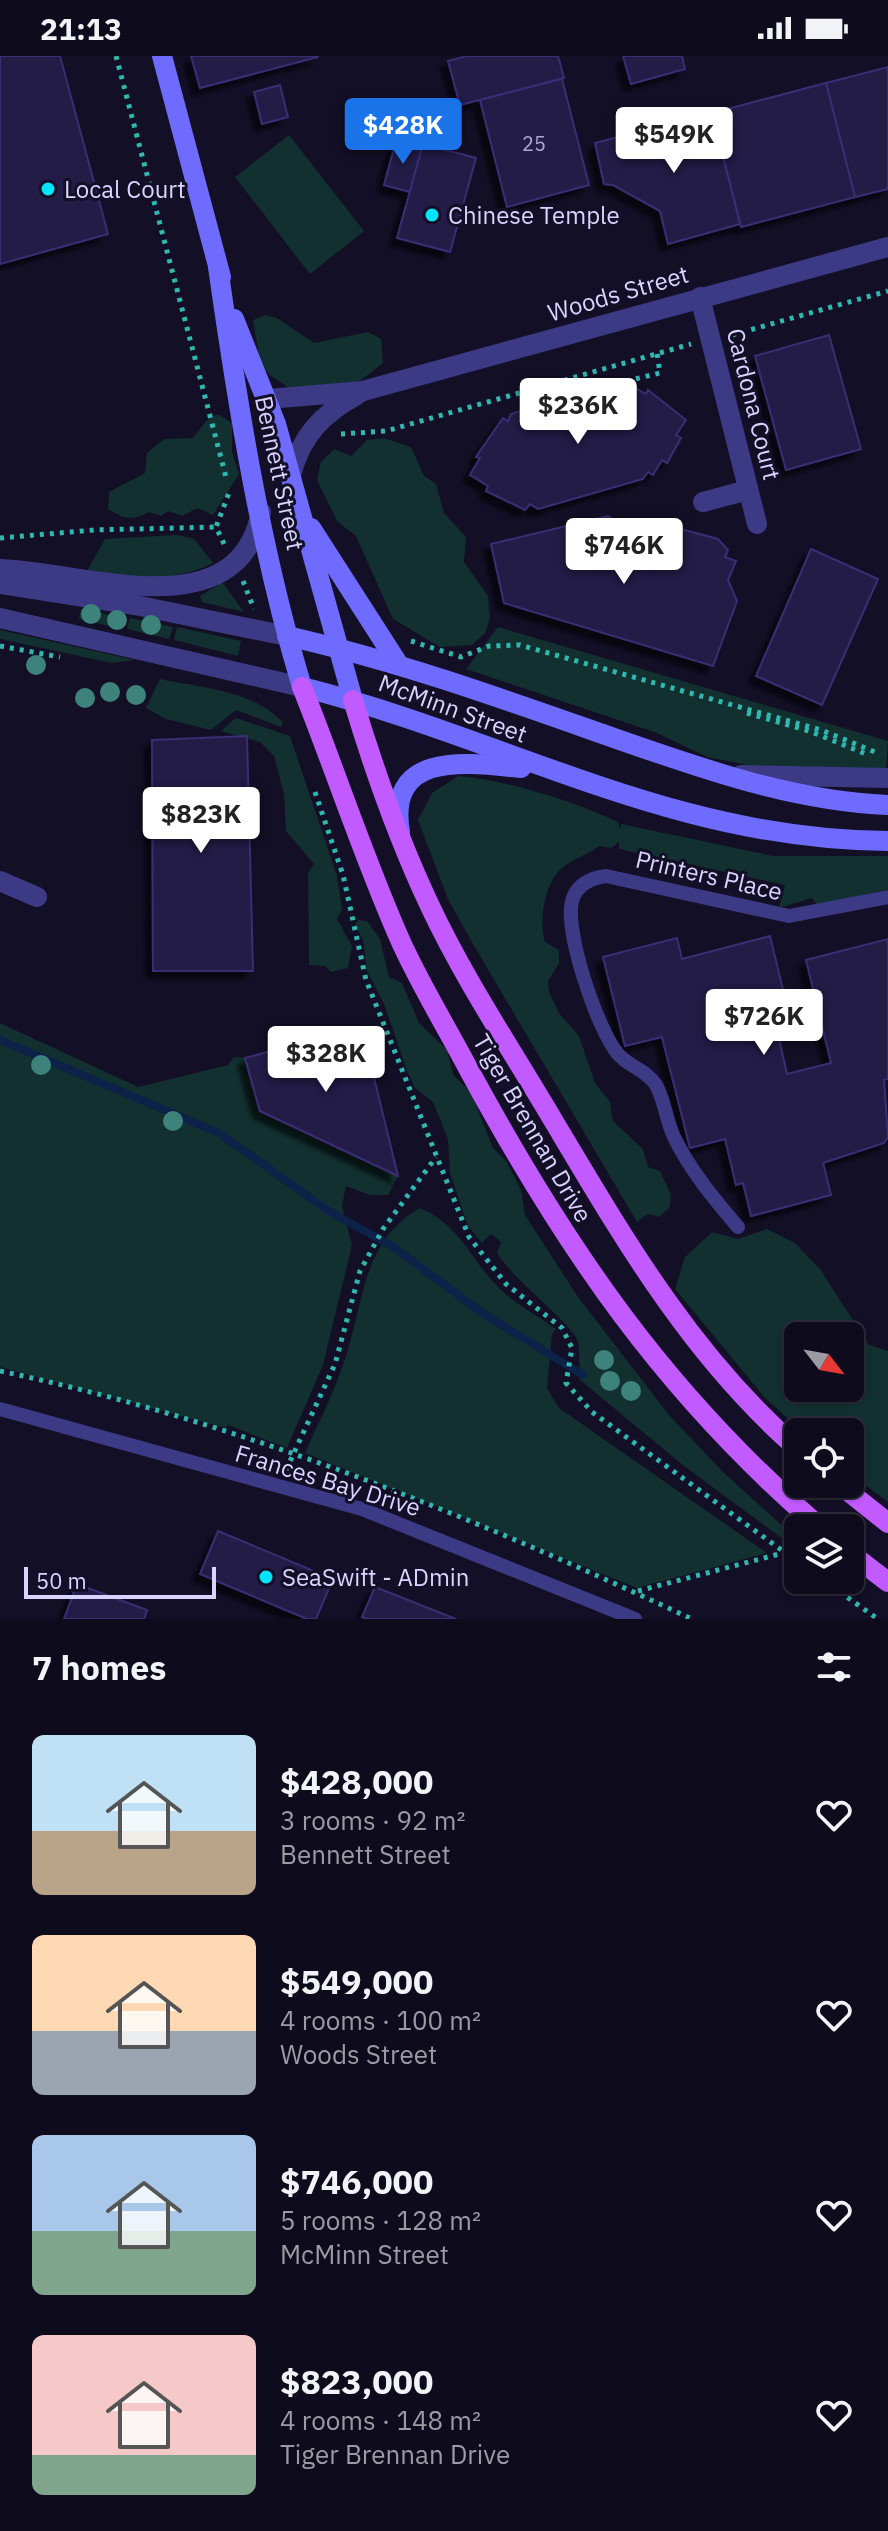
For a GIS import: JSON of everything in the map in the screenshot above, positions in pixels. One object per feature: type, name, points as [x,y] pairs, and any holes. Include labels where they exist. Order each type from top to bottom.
[{"type":"main road","name":"Tiger Brennan Drive","points":[[302,687],[402,943],[505,1136],[563,1233],[613,1305],[688,1399],[740,1455],[805,1514]]},
{"type":"main road","name":"Tiger Brennan Drive","points":[[353,700],[375,773],[462,967],[628,1247],[658,1292],[711,1358],[784,1436]]},
{"type":"main road","points":[[857,1498],[888,1523]]},
{"type":"main road","points":[[864,1564],[888,1582]]},
{"type":"street","name":"Bennett Street","points":[[162,56],[218,267],[242,341],[268,399],[353,700]]},
{"type":"street","name":"Woods Street","points":[[268,399],[363,391],[888,247]]},
{"type":"street","name":"Bennett Street","points":[[218,267],[237,404],[287,636],[302,687]]},
{"type":"street","name":"Cardona Court","points":[[700,297],[757,524]]},
{"type":"street","name":"Woods Street","points":[[291,475],[299,448],[313,428],[329,411],[363,391]]},
{"type":"street","points":[[703,502],[748,490]]},
{"type":"street","points":[[0,569],[158,588],[185,586],[210,577],[241,557],[252,542],[261,511]]},
{"type":"street","name":"Bennett Street","points":[[302,514],[397,662]]},
{"type":"street","name":"McMinn Street","points":[[0,584],[135,605],[397,662],[681,763],[829,799],[888,805]]},
{"type":"street","name":"McMinn Street","points":[[0,618],[353,700],[682,814],[816,839],[888,841]]},
{"type":"street","points":[[402,839],[398,815],[404,796],[416,778],[434,765],[456,762],[548,770]]},
{"type":"street","name":"McMinn Street","points":[[725,775],[888,778]]},
{"type":"street","points":[[0,881],[37,897]]},
{"type":"lane","name":"Printers Place","points":[[738,1227],[711,1196],[675,1140],[653,1081],[618,1054],[603,1031],[590,1000],[570,921],[571,901],[584,884],[606,876],[789,916],[888,897]]},
{"type":"lane","name":"Frances Bay Drive","points":[[0,1409],[362,1509],[635,1619]]},
{"type":"path","points":[[0,538],[94,530],[216,527],[230,492],[116,56]]},
{"type":"path","points":[[328,433],[386,431],[888,291]]},
{"type":"path","points":[[597,388],[660,373],[657,353]]},
{"type":"path","points":[[400,637],[451,655],[472,655],[489,646],[520,645],[821,730],[888,760]]},
{"type":"path","points":[[310,777],[343,875],[366,980],[469,1237],[506,1284],[562,1328],[572,1348],[566,1383],[592,1412],[784,1552]]},
{"type":"path","points":[[280,1486],[335,1364],[360,1271],[383,1229],[436,1156]]},
{"type":"path","points":[[637,1592],[784,1552]]},
{"type":"path","points":[[843,1594],[878,1619]]},
{"type":"green space","points":[[289,135],[364,231],[310,274],[235,177]]},
{"type":"green space","points":[[265,315],[277,318],[314,343],[368,332],[381,339],[383,363],[355,385],[290,391],[270,375],[260,357],[253,320]]},
{"type":"green space","points":[[218,414],[232,423],[232,452],[239,474],[213,515],[197,508],[182,516],[168,511],[161,516],[149,512],[128,518],[108,509],[109,492],[145,473],[147,453],[164,439],[193,438],[206,421]]},
{"type":"green space","points":[[384,438],[411,447],[424,476],[436,484],[444,513],[466,537],[464,562],[488,596],[490,618],[485,633],[472,645],[440,647],[393,619],[356,536],[337,521],[317,480],[321,462],[334,449],[351,456],[367,440]]},
{"type":"green space","points":[[177,535],[194,539],[213,563],[167,576],[136,577],[87,571],[105,539]]},
{"type":"green space","points":[[222,582],[244,612],[202,602],[200,596]]},
{"type":"green space","points":[[81,609],[125,618],[122,629],[79,619]]},
{"type":"green space","points":[[130,618],[173,627],[169,639],[127,629]]},
{"type":"green space","points":[[177,627],[241,641],[238,656],[174,640]]},
{"type":"green space","points":[[498,627],[888,741],[886,769],[763,768],[707,757],[657,733],[466,669]]},
{"type":"green space","points":[[0,630],[135,660],[112,663],[0,639]]},
{"type":"green space","points":[[160,679],[242,697],[257,703],[283,723],[281,727],[236,710],[211,730],[166,719],[146,708]]},
{"type":"green space","points":[[236,718],[290,736],[337,876],[342,909],[337,919],[352,946],[348,968],[331,972],[325,966],[309,965],[308,873],[314,864],[286,831],[284,794],[274,756],[260,742],[221,731]]},
{"type":"green space","points":[[458,776],[497,782],[561,799],[618,822],[620,830],[621,824],[773,856],[888,856],[888,889],[819,908],[812,898],[779,908],[785,885],[619,849],[619,842],[611,848],[599,846],[565,866],[555,876],[543,914],[545,942],[559,950],[559,963],[548,981],[549,992],[559,1013],[579,1036],[595,1083],[610,1102],[613,1121],[643,1149],[648,1167],[660,1171],[671,1195],[670,1207],[659,1217],[648,1214],[637,1222],[448,899],[418,820],[432,793]]},
{"type":"green space","points":[[358,920],[367,921],[380,939],[389,977],[402,983],[419,1023],[447,1050],[453,1075],[471,1092],[493,1148],[507,1162],[521,1190],[525,1215],[578,1297],[669,1415],[722,1471],[784,1527],[784,1540],[684,1466],[580,1380],[579,1346],[574,1334],[505,1264],[497,1253],[501,1242],[491,1234],[482,1243],[468,1226],[450,1173],[448,1139],[433,1102],[415,1088],[407,1071],[384,1004],[367,971],[363,940],[355,925]]},
{"type":"green space","points":[[0,1023],[138,1087],[228,1065],[234,1057],[245,1058],[260,1111],[398,1176],[388,1195],[370,1195],[346,1186],[342,1206],[352,1245],[323,1365],[287,1448],[228,1425],[226,1428],[0,1367]]},
{"type":"green space","points":[[420,1208],[434,1215],[455,1233],[505,1294],[556,1329],[552,1334],[547,1388],[559,1408],[767,1553],[637,1588],[305,1453],[340,1374],[375,1256],[401,1222]]},
{"type":"green space","points":[[767,1229],[795,1243],[820,1269],[854,1322],[784,1322],[784,1402],[864,1402],[864,1337],[869,1345],[888,1351],[888,1502],[864,1484],[864,1418],[787,1418],[765,1398],[675,1289],[685,1257],[712,1232],[738,1239]]},
{"type":"building","name":"Local Court","points":[[0,56],[60,56],[108,234],[0,264]]},
{"type":"building","points":[[191,56],[318,56],[318,57],[200,88]]},
{"type":"building","points":[[467,56],[558,56],[564,78],[460,105],[448,61]]},
{"type":"building","points":[[623,56],[682,56],[685,69],[631,84]]},
{"type":"building","points":[[888,67],[888,189],[855,197],[826,83]]},
{"type":"building","points":[[562,79],[589,185],[507,207],[480,100]]},
{"type":"building","points":[[826,83],[855,197],[741,227],[712,113]]},
{"type":"building","points":[[280,85],[288,117],[262,124],[254,92]]},
{"type":"building","points":[[712,113],[740,224],[668,244],[660,211],[613,185],[604,184],[595,143]]},
{"type":"building","points":[[396,141],[422,148],[410,192],[384,185]]},
{"type":"building","name":"Chinese Temple","points":[[423,144],[476,158],[450,252],[397,238]]},
{"type":"building","points":[[829,335],[861,449],[786,470],[755,356]]},
{"type":"building","points":[[621,385],[627,389],[630,385],[646,394],[648,390],[686,420],[676,435],[681,438],[667,463],[662,460],[653,475],[648,472],[643,479],[538,509],[530,504],[525,510],[486,491],[488,486],[470,475],[480,458],[476,457],[503,418],[508,421],[511,414],[574,393]]},
{"type":"building","points":[[608,516],[616,521],[619,540],[612,560],[645,570],[662,524],[718,539],[728,550],[725,557],[736,561],[728,580],[737,601],[713,666],[504,603],[491,544]]},
{"type":"building","points":[[811,549],[878,579],[822,705],[756,676]]},
{"type":"building","points":[[247,736],[253,971],[153,971],[152,740]]},
{"type":"building","points":[[770,936],[787,1006],[776,1025],[787,1074],[831,1063],[806,960],[888,939],[888,1079],[884,1080],[888,1137],[884,1143],[823,1163],[831,1195],[751,1216],[743,1183],[736,1185],[725,1139],[690,1148],[662,1037],[625,1046],[603,957],[677,938],[682,959]]},
{"type":"building","points":[[362,1027],[398,1176],[260,1111],[245,1058]]},
{"type":"building","name":"SeaSwift - ADmin","points":[[218,1531],[333,1579],[316,1619],[307,1619],[200,1574]]},
{"type":"building","points":[[77,1584],[147,1610],[144,1619],[64,1619]]},
{"type":"building","points":[[375,1587],[456,1619],[367,1619],[362,1617]]},
{"type":"waterway","points":[[0,1040],[219,1133],[327,1210],[392,1246],[484,1314],[583,1375]]},
{"type":"place","name":"Local Court","points":[[48,189]]},
{"type":"place","name":"Chinese Temple","points":[[432,215]]},
{"type":"place","name":"SeaSwift - ADmin","points":[[266,1577]]}]
